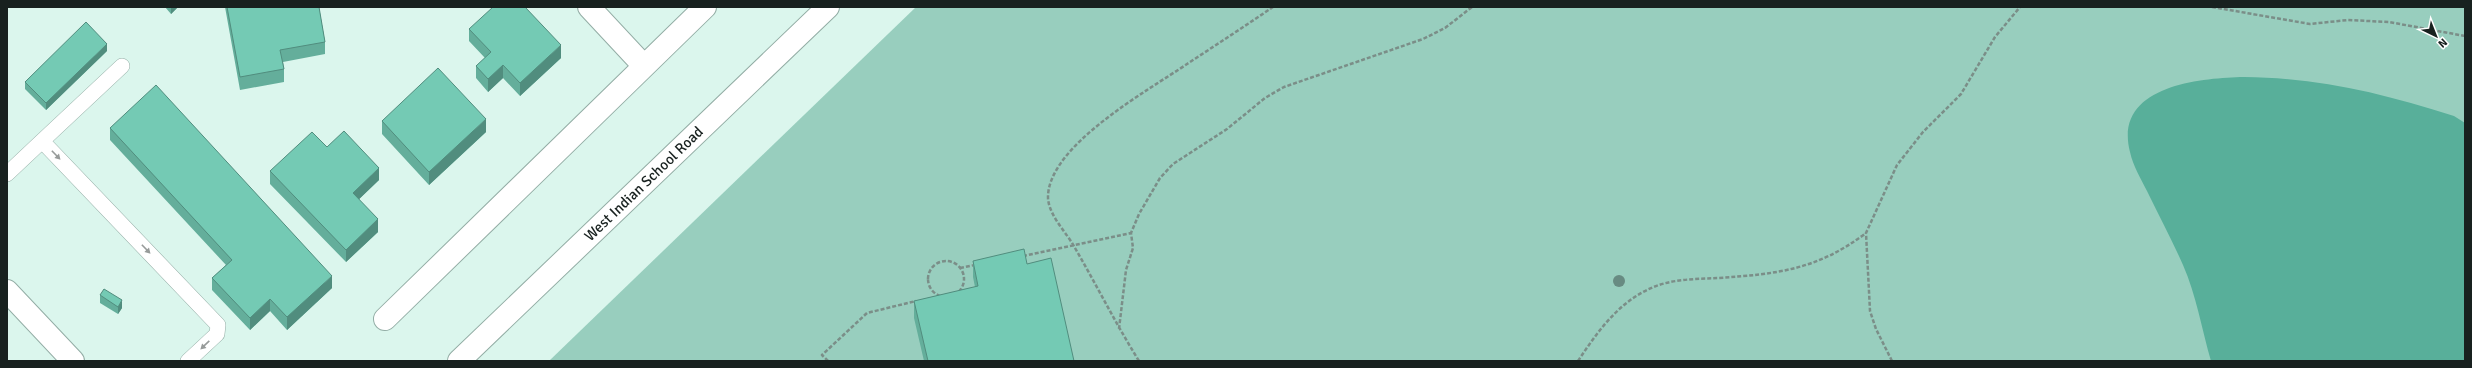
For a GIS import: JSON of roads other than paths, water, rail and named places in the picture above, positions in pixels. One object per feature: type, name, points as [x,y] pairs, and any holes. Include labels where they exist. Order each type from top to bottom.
[{"type":"main road","points":[[589,7],[644,66]]},
{"type":"main road","points":[[385,319],[705,7]]},
{"type":"main road","name":"West Indian School Road","points":[[459,361],[828,7]]},
{"type":"main road","points":[[7,290],[73,361]]},
{"type":"lane","points":[[7,174],[122,66]]},
{"type":"lane","points":[[42,142],[218,325],[217,334],[188,361]]}]
